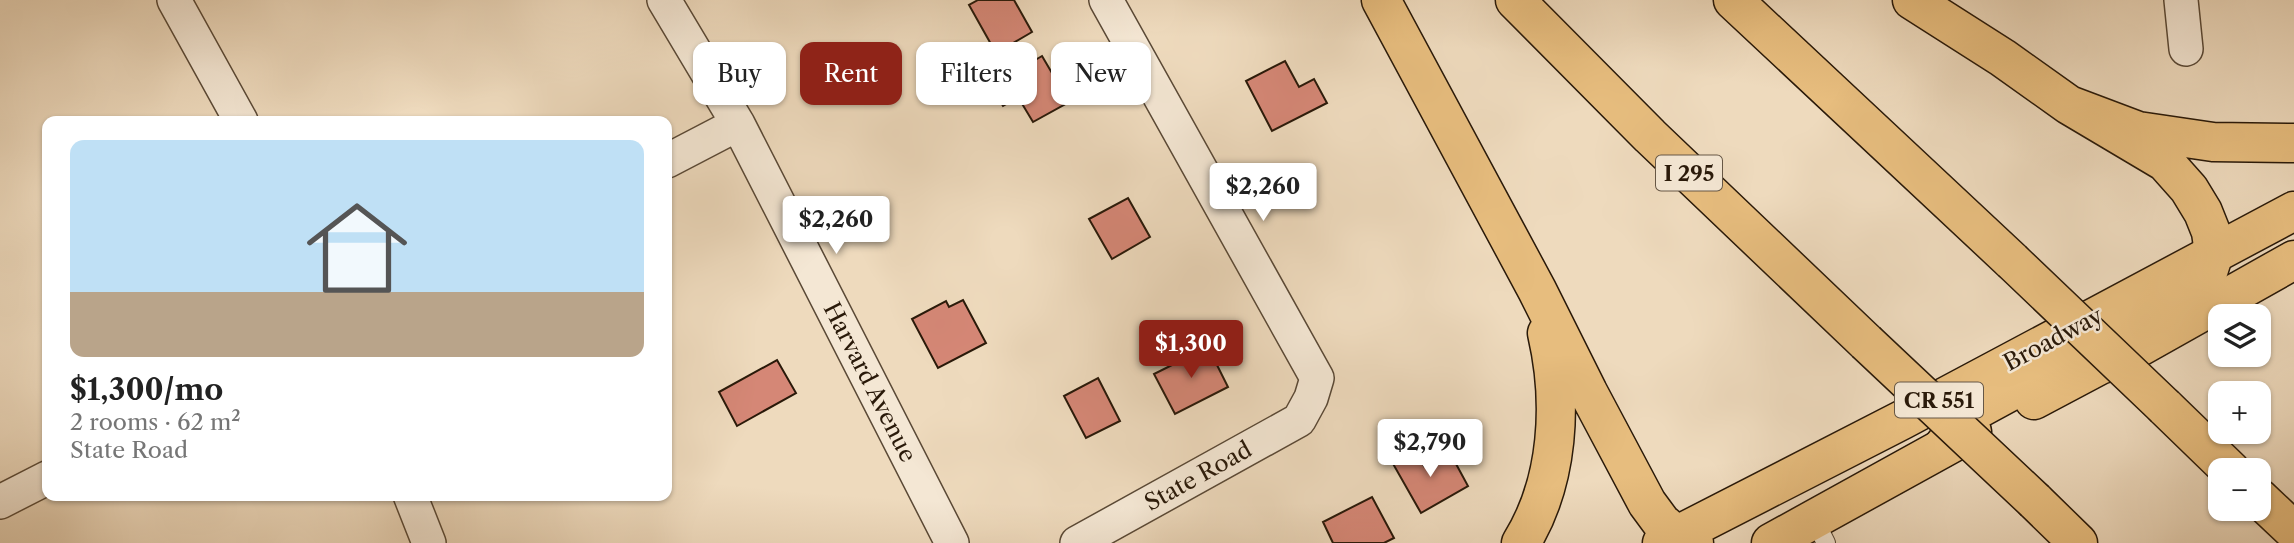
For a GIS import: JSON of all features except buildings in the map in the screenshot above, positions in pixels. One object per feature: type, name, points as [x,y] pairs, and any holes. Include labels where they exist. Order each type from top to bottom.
[{"type":"main road","points":[[1381,0],[1537,290],[1647,503],[1677,540]]},
{"type":"main road","name":"I 295","points":[[1514,0],[1650,136],[2078,543]]},
{"type":"main road","points":[[1733,0],[2218,458]]},
{"type":"main road","points":[[1912,0],[2003,58],[2069,105],[2165,162],[2189,190],[2203,212],[2211,232],[2214,253],[2209,269],[2199,284],[2172,304],[1967,415],[1942,448]]},
{"type":"main road","points":[[2069,105],[2138,131],[2213,142],[2294,143]]},
{"type":"main road","name":"Broadway","points":[[1677,540],[2294,211]]},
{"type":"main road","name":"Broadway","points":[[1772,543],[1820,532],[1942,448],[2100,365],[2120,358],[2294,260]]},
{"type":"main road","points":[[1521,543],[1548,480],[1554,438],[1552,365],[1537,290]]},
{"type":"main road","points":[[2271,509],[2294,531]]},
{"type":"street","points":[[174,0],[238,116]]},
{"type":"street","name":"Harvard Avenue","points":[[664,0],[738,124],[952,543]]},
{"type":"street","name":"State Road","points":[[1077,543],[1299,419],[1311,398],[1317,377],[1106,0]]},
{"type":"street","points":[[2181,0],[2186,49]]},
{"type":"street","points":[[672,157],[738,124]]},
{"type":"street","points":[[0,502],[42,481]]},
{"type":"street","points":[[412,501],[429,543]]}]
